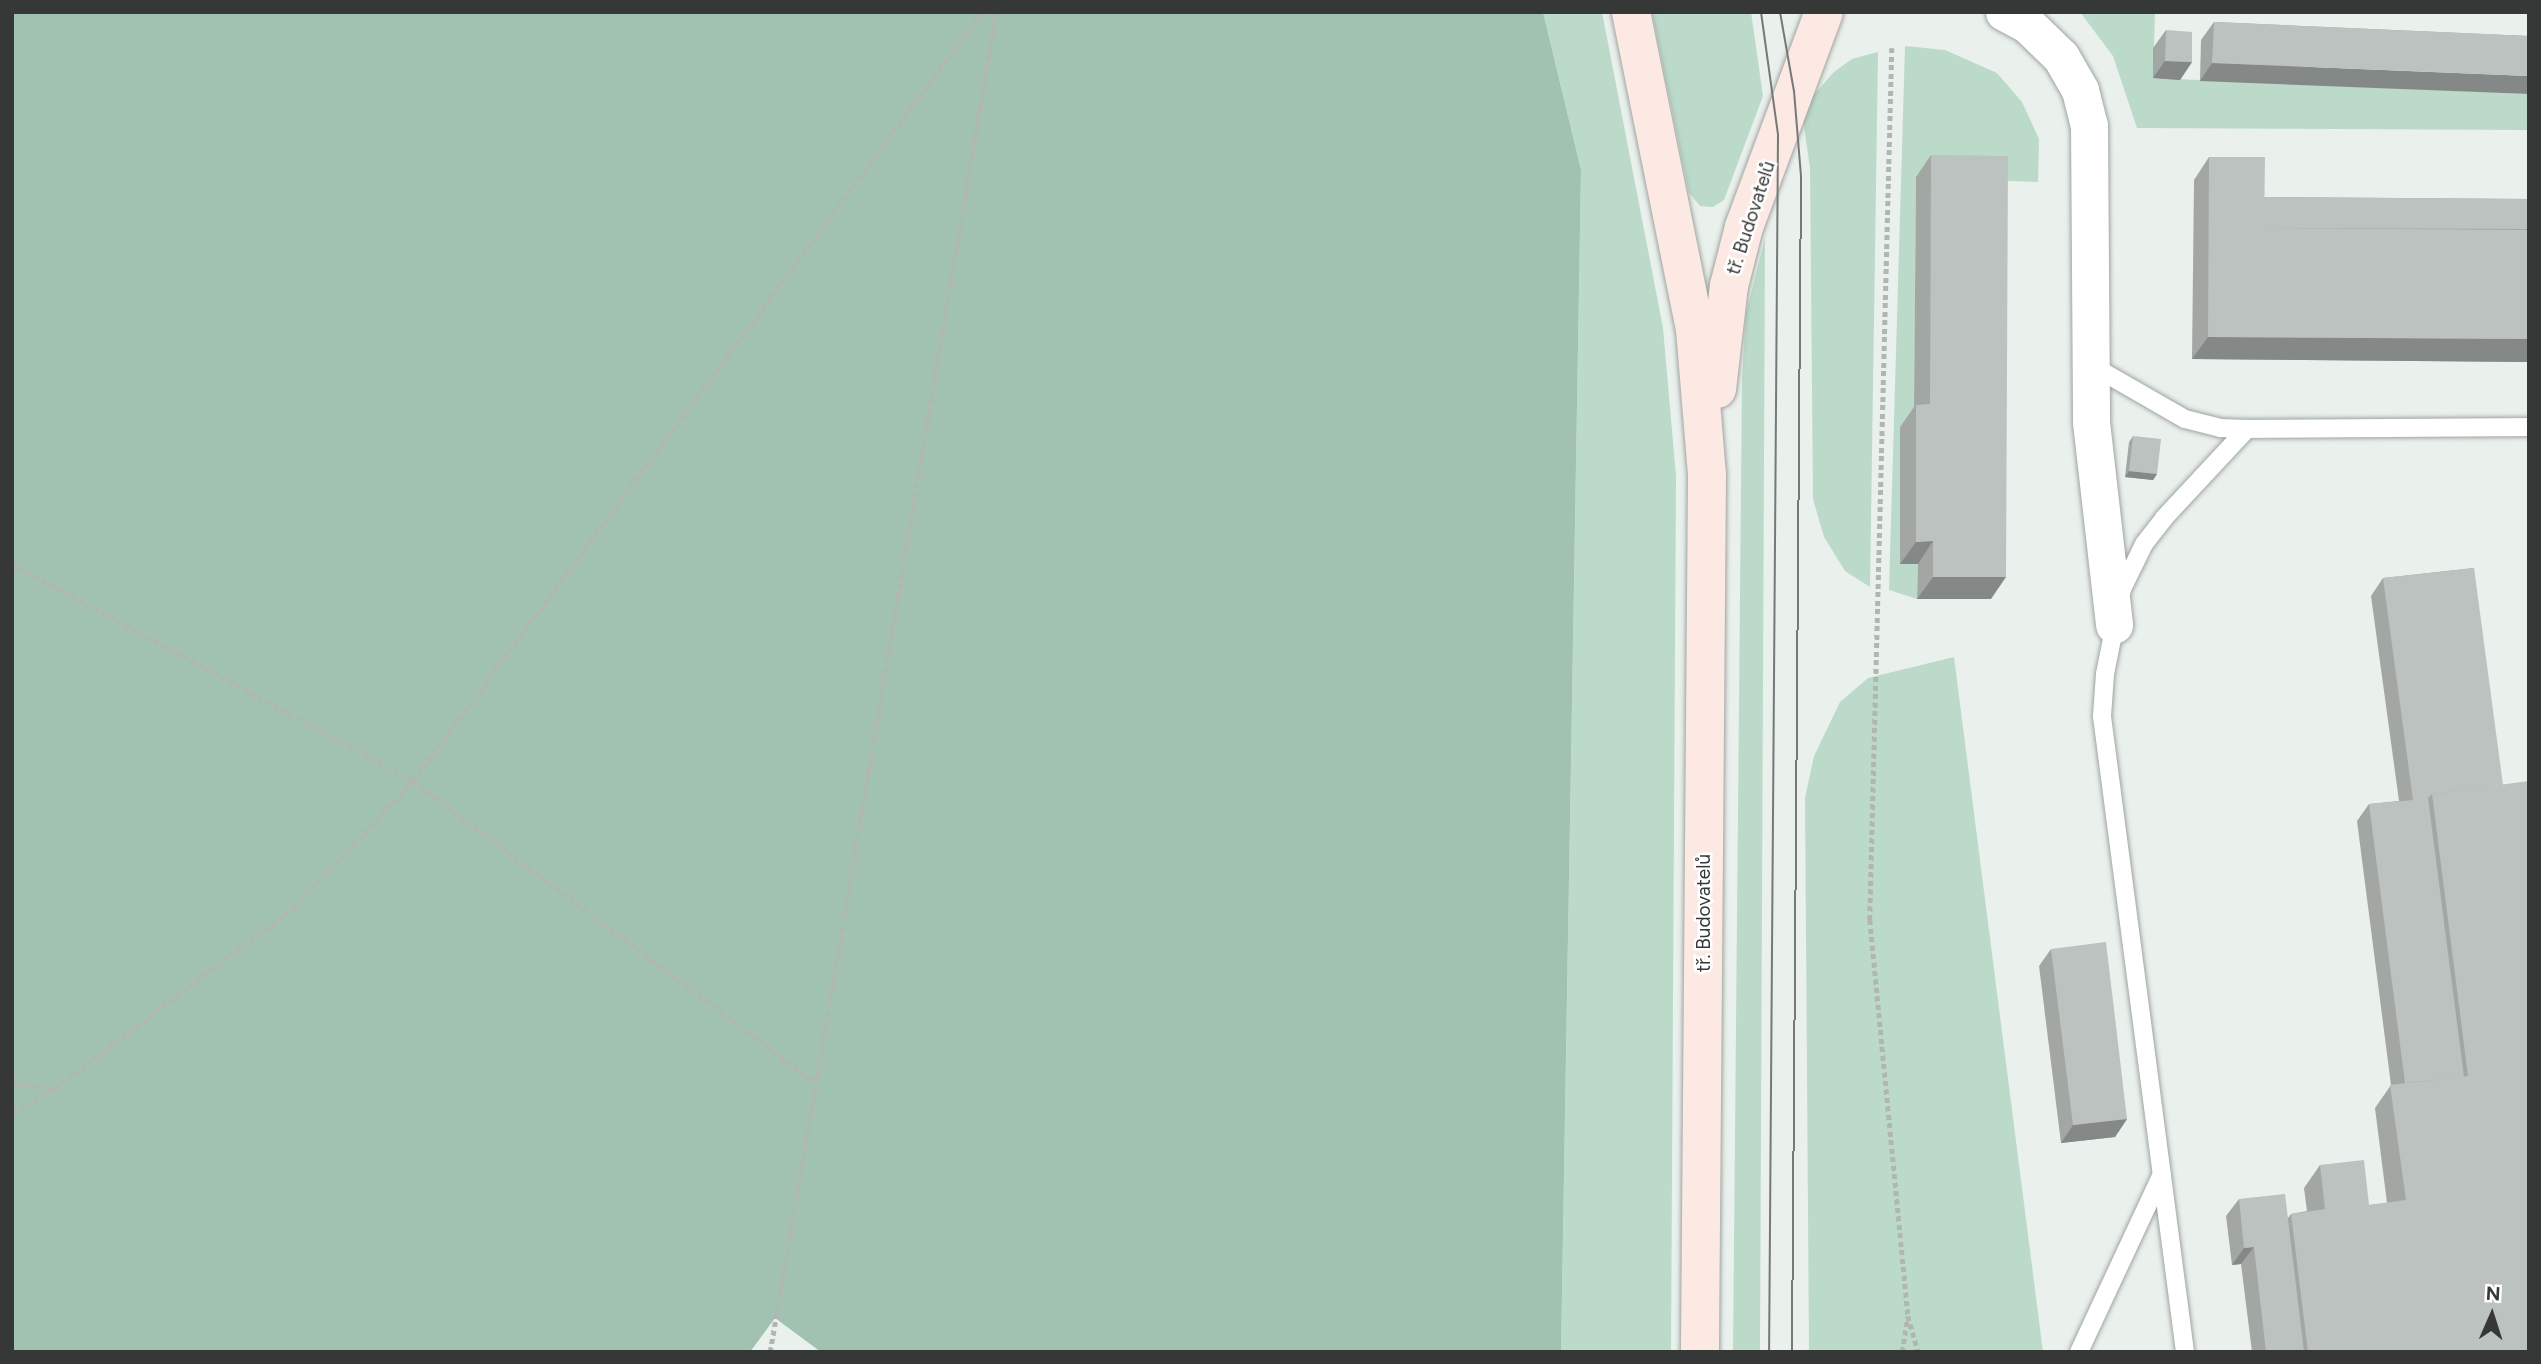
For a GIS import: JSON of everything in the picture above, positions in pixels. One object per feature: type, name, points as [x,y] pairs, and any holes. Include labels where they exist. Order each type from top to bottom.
[{"type":"street","name":"tř. Budovatelů","points":[[1631,12],[1695,329],[1707,475],[1700,1352]]},
{"type":"street","name":"tř. Budovatelů","points":[[1707,475],[1729,286],[1744,228],[1824,12]]},
{"type":"street","points":[[2004,12],[2028,25],[2061,57],[2085,109],[2092,148],[2091,422],[2114,625]]},
{"type":"lane","points":[[2091,365],[2185,419],[2247,429],[2529,427]]},
{"type":"lane","points":[[2185,1352],[2102,716],[2114,625],[2122,590],[2144,544],[2247,429]]},
{"type":"lane","points":[[2079,1352],[2162,1174]]},
{"type":"path","points":[[12,1113],[54,1089],[294,907],[413,780],[982,12]]},
{"type":"path","points":[[770,1352],[996,12]]},
{"type":"path","points":[[1892,48],[1870,920],[1908,1317],[1918,1352]]},
{"type":"path","points":[[12,564],[413,780],[816,1083]]},
{"type":"path","points":[[12,1082],[54,1089]]},
{"type":"path","points":[[1902,1352],[1908,1317]]},
{"type":"green space","points":[[12,12],[1543,12],[1581,170],[1561,1352],[821,1352],[775,1318],[750,1352],[12,1352]]},
{"type":"green space","points":[[1543,12],[1602,12],[1663,328],[1676,476],[1671,1352],[1561,1352],[1581,170]]},
{"type":"green space","points":[[1652,12],[1751,12],[1763,96],[1724,200],[1713,207],[1700,206],[1689,193]]},
{"type":"green space","points":[[2080,12],[2155,12],[2153,78],[2529,94],[2529,130],[2137,128],[2113,56]]},
{"type":"green space","points":[[1905,46],[1945,50],[1997,73],[2022,102],[2039,139],[2038,182],[1916,178],[1914,427],[1900,428],[1900,564],[1918,564],[1917,599],[1889,590]]},
{"type":"green space","points":[[1878,52],[1870,587],[1845,571],[1824,537],[1813,499],[1810,168],[1803,120],[1812,97],[1834,72],[1852,59]]},
{"type":"green space","points":[[1765,238],[1760,1352],[1733,1352],[1742,379],[1746,313]]},
{"type":"green space","points":[[1954,657],[2043,1352],[1809,1352],[1805,798],[1814,756],[1840,702],[1868,678]]},
{"type":"building","points":[[2214,22],[2529,36],[2529,76],[2212,63]]},
{"type":"building","points":[[2166,30],[2192,32],[2192,62],[2165,61]]},
{"type":"building","points":[[1931,155],[2008,156],[2006,577],[1933,577],[1933,541],[1916,542],[1916,405],[1930,404]]},
{"type":"building","points":[[2209,157],[2265,157],[2264,228],[2529,230],[2529,339],[2208,337]]},
{"type":"building","points":[[2264,197],[2529,199],[2529,229],[2264,228]]},
{"type":"building","points":[[2133,436],[2161,439],[2157,474],[2129,471]]},
{"type":"building","points":[[2474,568],[2503,785],[2432,794],[2428,798],[2464,1077],[2405,1083],[2369,804],[2413,800],[2383,578]]},
{"type":"building","points":[[2529,781],[2529,1352],[2308,1352],[2291,1214],[2325,1209],[2320,1165],[2364,1160],[2369,1205],[2406,1200],[2390,1085],[2468,1076],[2432,794]]},
{"type":"building","points":[[2106,942],[2127,1119],[2073,1125],[2051,949]]},
{"type":"building","points":[[2285,1194],[2304,1352],[2266,1352],[2254,1247],[2244,1248],[2239,1199]]},
{"type":"tram line","points":[[1761,12],[1778,134],[1769,1352]]},
{"type":"tram line","points":[[1780,12],[1794,91],[1801,176],[1792,1352]]}]
